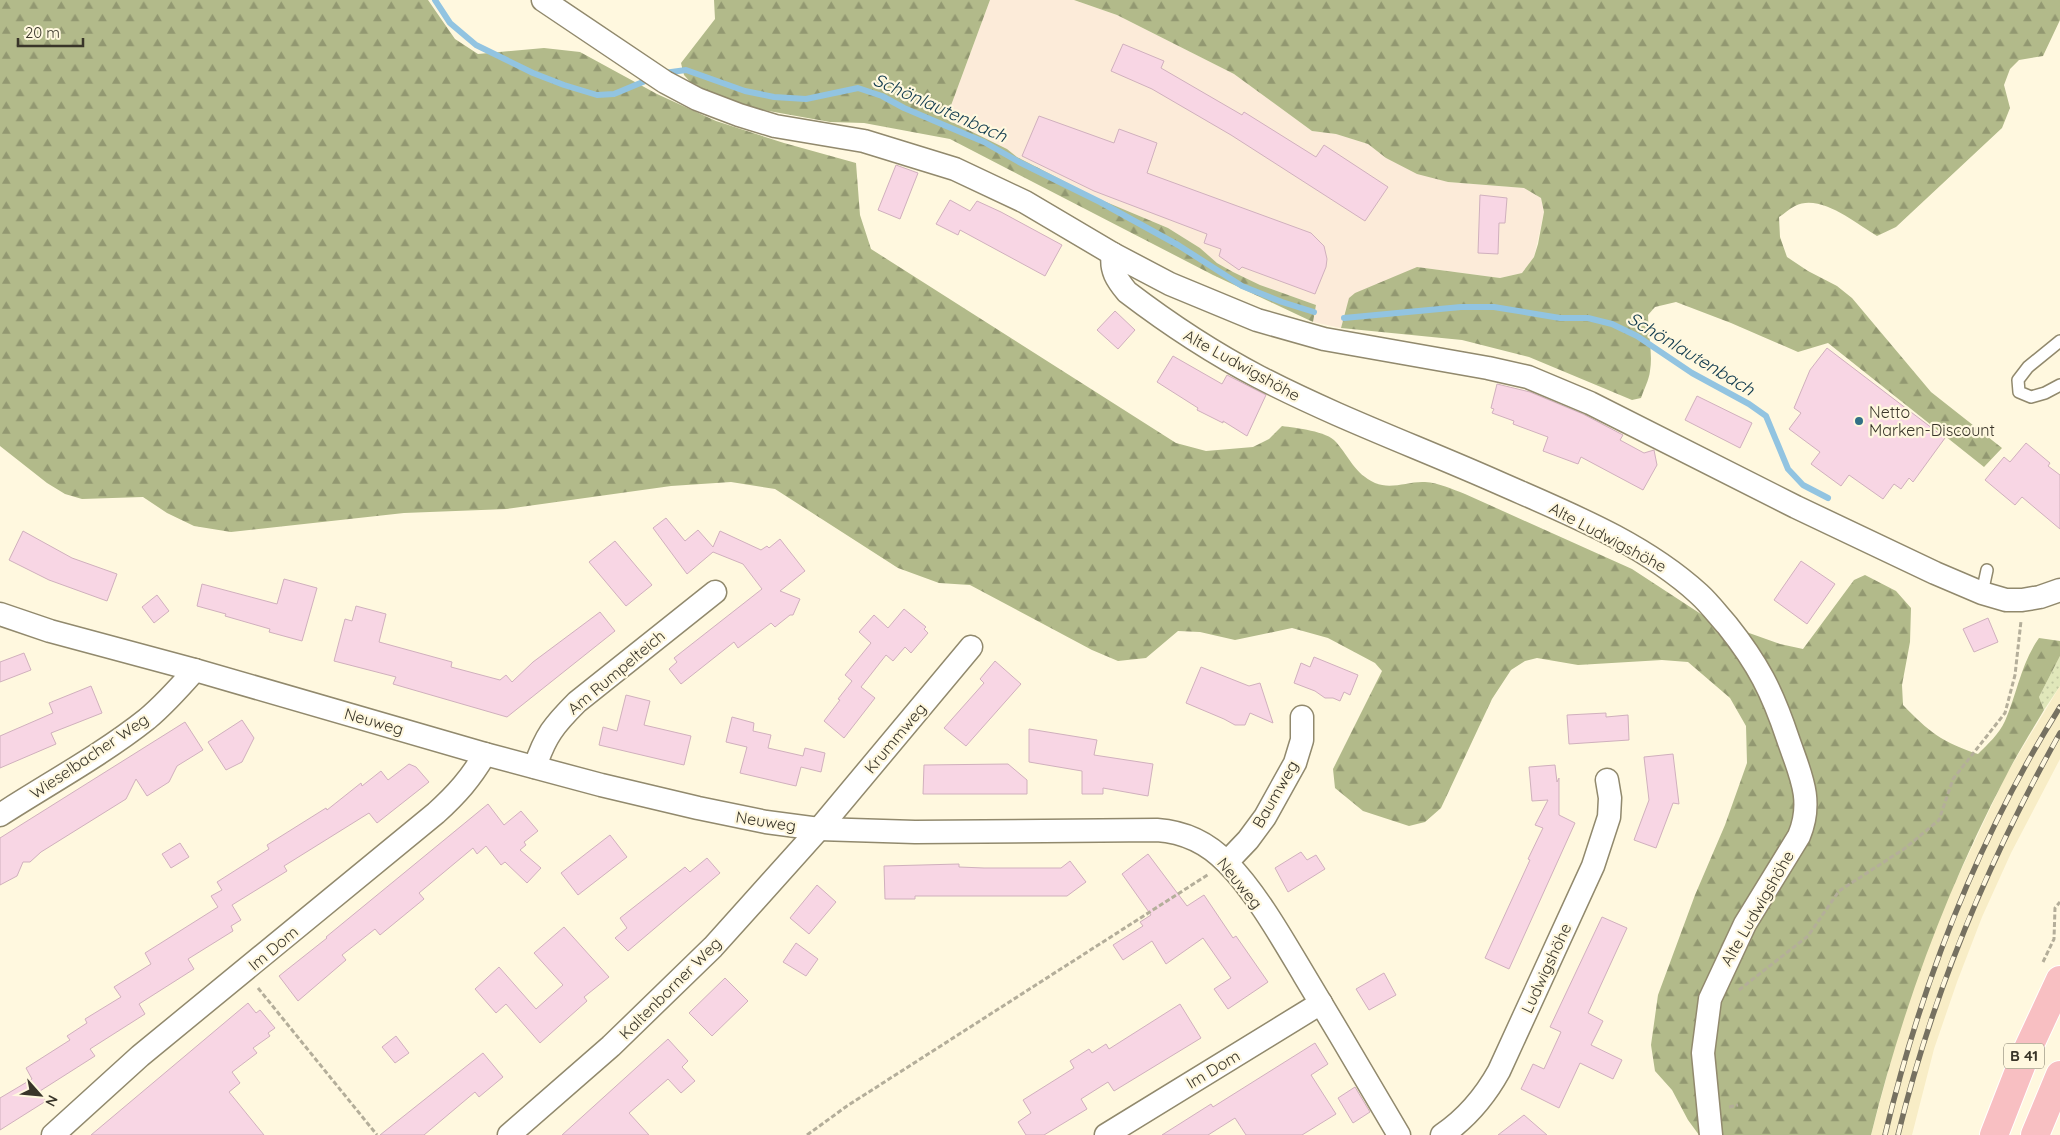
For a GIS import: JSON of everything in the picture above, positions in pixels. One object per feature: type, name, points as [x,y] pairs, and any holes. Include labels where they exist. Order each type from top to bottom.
[{"type":"main road","name":"B 41","points":[[1994,1135],[2026,1053],[2060,980]]},
{"type":"main road","name":"B 41","points":[[2035,1135],[2060,1075]]},
{"type":"street","points":[[543,0],[665,82],[697,99],[739,115],[776,126],[864,141],[955,169],[1025,202],[1113,254],[1170,284],[1257,320],[1324,339],[1488,368],[1528,378],[1557,388],[1699,457],[1796,507],[1935,573],[1982,593],[2006,600],[2022,600],[2040,597],[2060,590]]},
{"type":"street","name":"Alte Ludwigshöhe","points":[[1113,254],[1113,270],[1117,281],[1127,292],[1207,348],[1304,399],[1562,511],[1660,563],[1702,596],[1757,666],[1769,688],[1781,718],[1803,784],[1807,807],[1805,821],[1799,836],[1745,924],[1710,999],[1704,1053],[1711,1135]]},
{"type":"street","name":"Am Rumpelteich","points":[[535,767],[547,735],[571,709],[716,592]]},
{"type":"street","name":"Neuweg","points":[[0,614],[50,631],[195,670],[485,754],[698,808],[766,822],[819,829],[915,832],[1174,831],[1191,836],[1227,862],[1257,901],[1321,1003],[1399,1135]]},
{"type":"street","name":"Krummweg","points":[[819,829],[972,647]]},
{"type":"street","name":"Wieselbacher Weg","points":[[0,815],[118,740],[147,719],[171,697],[195,670]]},
{"type":"street","name":"Baumweg","points":[[1227,862],[1248,840],[1265,817],[1295,763],[1302,740],[1302,717]]},
{"type":"street","name":"Im Dom","points":[[53,1135],[140,1056],[245,972],[456,796],[471,777],[485,754]]},
{"type":"street","name":"Ludwigshöhe","points":[[1442,1135],[1466,1116],[1485,1096],[1498,1071],[1593,866],[1609,817],[1610,798],[1607,780]]},
{"type":"street","name":"Kaltenborner Weg","points":[[509,1135],[611,1046],[662,998],[713,947],[819,829]]},
{"type":"street","name":"Im Dom","points":[[1106,1135],[1321,1003]]},
{"type":"lane","points":[[2060,341],[2028,367],[2018,380],[2019,392],[2031,397],[2045,393],[2060,385]]},
{"type":"lane","points":[[1982,593],[1987,570]]},
{"type":"path","points":[[1736,992],[1808,936],[1839,891],[1904,849],[1939,820],[1952,779],[2005,712],[2015,675],[2022,600]]},
{"type":"path","points":[[807,1135],[847,1106],[1227,862]]},
{"type":"path","points":[[245,972],[377,1135]]},
{"type":"shaded area","points":[[990,0],[1074,0],[1117,15],[1234,74],[1312,131],[1336,134],[1368,144],[1386,158],[1448,182],[1524,188],[1541,198],[1544,212],[1534,257],[1522,273],[1500,278],[1417,267],[1346,308],[1341,328],[1313,322],[1316,305],[1260,285],[1233,272],[1217,263],[1200,248],[1168,228],[1099,199],[1017,157],[1007,149],[946,119]]},
{"type":"shaded area","points":[[2060,686],[2060,759],[2011,853],[1982,917],[1934,1049],[1912,1135],[1871,1135],[1897,1038],[1920,968],[1946,902],[2006,775]]},
{"type":"green space","points":[[0,0],[428,0],[455,39],[478,54],[544,48],[580,52],[657,94],[716,121],[784,143],[856,163],[860,215],[871,249],[1176,443],[1206,451],[1253,447],[1269,439],[1282,426],[1326,435],[1336,442],[1362,475],[1375,483],[1388,486],[1425,482],[1455,490],[1632,569],[1707,618],[1780,644],[1803,649],[1854,580],[1865,575],[1896,591],[1911,608],[1910,642],[1902,685],[1903,705],[1920,722],[1945,741],[1978,754],[2003,726],[2028,658],[2039,638],[2060,641],[2060,656],[2039,697],[2044,710],[1984,819],[1945,907],[1928,951],[1897,1042],[1871,1135],[1699,1135],[1688,1120],[1672,1090],[1655,1071],[1651,1045],[1658,995],[1695,895],[1725,825],[1747,763],[1746,726],[1730,698],[1688,662],[1662,660],[1578,665],[1537,658],[1525,661],[1511,670],[1492,699],[1441,808],[1425,822],[1409,826],[1363,811],[1335,788],[1333,769],[1382,671],[1375,663],[1328,638],[1292,628],[1235,640],[1200,632],[1178,631],[1146,658],[1118,661],[1092,650],[970,585],[939,583],[898,568],[775,489],[731,482],[671,486],[507,509],[404,513],[231,532],[194,526],[167,513],[143,497],[82,499],[65,494],[47,483],[0,446]]},
{"type":"green space","points":[[714,0],[990,0],[946,119],[1007,149],[1017,157],[1099,199],[1168,228],[1200,248],[1217,263],[1233,272],[1260,285],[1316,305],[1313,322],[1213,275],[950,139],[864,123],[830,122],[763,110],[725,100],[691,83],[684,75],[681,63],[715,19]]},
{"type":"green space","points":[[1074,0],[2060,0],[2060,20],[2043,56],[2019,60],[2010,69],[2004,85],[2010,108],[2002,128],[1896,227],[1877,236],[1838,212],[1816,204],[1805,203],[1795,206],[1779,217],[1780,237],[1787,257],[1808,271],[1837,286],[1852,298],[1931,392],[2002,448],[1984,467],[1828,343],[1798,352],[1676,302],[1655,307],[1648,315],[1651,364],[1648,381],[1641,398],[1632,400],[1529,357],[1462,340],[1341,328],[1349,298],[1355,293],[1417,267],[1500,278],[1522,273],[1534,257],[1538,244],[1544,212],[1541,198],[1524,188],[1448,182],[1417,174],[1386,158],[1368,144],[1336,134],[1312,131],[1234,74],[1117,15]]},
{"type":"green space","points":[[2060,656],[2060,686],[2044,710],[2039,697]]},
{"type":"building","points":[[1123,44],[1164,61],[1161,68],[1242,115],[1244,112],[1316,157],[1324,145],[1388,187],[1365,221],[1231,135],[1152,89],[1111,71]]},
{"type":"building","points":[[1039,116],[1114,143],[1119,129],[1157,143],[1147,173],[1311,233],[1324,246],[1327,259],[1326,267],[1315,294],[1242,267],[1239,270],[1219,256],[1221,249],[1204,243],[1207,234],[1094,191],[1022,156]]},
{"type":"building","points":[[896,165],[918,173],[900,219],[878,210]]},
{"type":"building","points":[[1480,195],[1507,198],[1505,223],[1499,223],[1498,254],[1478,253]]},
{"type":"building","points":[[950,200],[970,211],[977,201],[1062,245],[1045,276],[960,230],[958,235],[936,224]]},
{"type":"building","points":[[1115,311],[1135,330],[1118,349],[1097,330]]},
{"type":"building","name":"Netto Marken-Discount","points":[[1827,348],[1945,438],[1913,482],[1909,478],[1901,489],[1894,484],[1883,499],[1849,475],[1841,486],[1811,464],[1820,452],[1789,429],[1801,413],[1794,408],[1810,370]]},
{"type":"building","points":[[1173,356],[1222,384],[1227,375],[1266,395],[1247,436],[1223,421],[1223,423],[1197,410],[1198,408],[1157,382]]},
{"type":"building","points":[[1497,384],[1530,392],[1583,414],[1623,435],[1620,440],[1644,453],[1654,450],[1657,465],[1643,490],[1581,457],[1578,464],[1543,451],[1548,437],[1513,424],[1514,421],[1492,413],[1494,409],[1491,408]]},
{"type":"building","points":[[1697,396],[1752,423],[1740,448],[1685,420]]},
{"type":"building","points":[[2026,443],[2050,463],[2048,466],[2060,475],[2060,529],[2022,497],[2015,505],[1985,480],[2004,457],[2010,462]]},
{"type":"building","points":[[666,518],[685,541],[698,530],[713,547],[720,531],[761,550],[767,546],[769,548],[780,539],[805,571],[780,591],[800,599],[793,615],[790,615],[775,627],[771,623],[738,648],[734,642],[681,684],[669,669],[677,662],[674,658],[762,589],[743,564],[713,552],[687,574],[653,528]]},
{"type":"building","points":[[23,531],[72,558],[117,574],[107,601],[49,580],[9,560]]},
{"type":"building","points":[[615,541],[652,585],[626,606],[589,562]]},
{"type":"building","points":[[1801,561],[1835,584],[1807,624],[1774,600]]},
{"type":"building","points":[[284,579],[317,588],[302,641],[269,632],[270,629],[197,606],[202,584],[277,604]]},
{"type":"building","points":[[157,595],[169,611],[154,623],[142,607]]},
{"type":"building","points":[[356,606],[386,614],[379,642],[452,662],[451,667],[500,680],[506,675],[512,682],[533,662],[600,612],[615,631],[507,717],[393,684],[396,677],[334,661],[345,619],[352,621]]},
{"type":"building","points":[[904,609],[926,627],[924,629],[928,633],[911,653],[905,647],[893,661],[886,655],[861,687],[875,698],[844,738],[824,721],[852,681],[845,675],[871,643],[859,632],[874,615],[888,628]]},
{"type":"building","points":[[1988,618],[1998,642],[1974,652],[1963,629]]},
{"type":"building","points":[[24,653],[31,670],[0,682],[0,662]]},
{"type":"building","points":[[1314,657],[1358,675],[1350,695],[1344,692],[1340,701],[1333,698],[1325,698],[1315,691],[1294,683],[1301,663],[1310,667]]},
{"type":"building","points":[[995,661],[1021,684],[966,746],[944,728],[984,683],[980,679]]},
{"type":"building","points":[[1201,667],[1249,686],[1260,683],[1273,723],[1250,713],[1245,725],[1235,725],[1186,703]]},
{"type":"building","points":[[91,686],[102,713],[51,733],[56,744],[0,768],[0,736],[53,713],[49,703]]},
{"type":"building","points":[[626,695],[650,701],[644,725],[691,736],[684,765],[599,745],[603,727],[617,731]]},
{"type":"building","points":[[1606,713],[1606,717],[1628,715],[1629,740],[1569,744],[1567,715]]},
{"type":"building","points":[[732,717],[754,723],[753,731],[771,735],[768,748],[803,756],[805,748],[825,753],[821,772],[801,767],[796,786],[740,773],[747,747],[726,742]]},
{"type":"building","points":[[242,720],[254,738],[242,762],[226,770],[208,742]]},
{"type":"building","points":[[185,722],[203,750],[177,766],[169,782],[147,796],[136,779],[126,799],[41,852],[30,862],[23,862],[17,876],[0,885],[0,838]]},
{"type":"building","points":[[1029,729],[1097,740],[1094,755],[1153,764],[1148,796],[1103,788],[1103,794],[1082,794],[1082,771],[1029,762]]},
{"type":"building","points":[[1673,754],[1679,804],[1673,803],[1656,848],[1634,840],[1649,800],[1644,757]]},
{"type":"building","points":[[409,764],[416,767],[429,782],[377,823],[369,813],[284,866],[287,871],[232,905],[241,920],[231,926],[233,931],[188,959],[194,969],[139,1004],[145,1014],[90,1049],[95,1056],[40,1091],[46,1101],[0,1130],[0,1098],[32,1079],[26,1068],[70,1040],[67,1036],[87,1023],[85,1019],[121,997],[114,987],[151,964],[145,953],[218,907],[211,896],[222,890],[217,882],[269,849],[267,845],[326,808],[327,810],[361,783],[362,786],[381,771],[388,780]]},
{"type":"building","points":[[1008,764],[1027,780],[1027,794],[923,794],[924,765]]},
{"type":"building","points":[[1555,765],[1557,782],[1559,778],[1559,815],[1575,823],[1509,969],[1485,958],[1543,828],[1535,825],[1548,800],[1532,801],[1529,767]]},
{"type":"building","points":[[488,804],[504,825],[521,811],[538,831],[524,842],[526,845],[520,850],[541,868],[527,883],[505,862],[501,865],[486,846],[477,854],[473,848],[419,893],[424,899],[380,935],[375,929],[342,955],[346,960],[298,1001],[279,976]]},
{"type":"building","points":[[610,835],[627,857],[578,895],[561,873]]},
{"type":"building","points":[[180,843],[189,857],[171,868],[162,854]]},
{"type":"building","points":[[1301,852],[1307,860],[1316,855],[1325,869],[1288,892],[1275,868]]},
{"type":"building","points":[[1148,854],[1187,906],[1204,895],[1233,938],[1236,936],[1268,982],[1228,1009],[1214,989],[1231,978],[1203,938],[1166,964],[1152,941],[1123,960],[1113,945],[1143,926],[1140,922],[1151,915],[1122,874]]},
{"type":"building","points":[[707,858],[720,873],[628,951],[615,938],[627,928],[620,918],[685,867],[690,872]]},
{"type":"building","points":[[1070,861],[1086,882],[1067,896],[915,896],[915,899],[885,899],[884,866],[959,864],[959,867],[984,868],[1061,868]]},
{"type":"building","points":[[817,885],[836,902],[809,934],[790,918]]},
{"type":"building","points":[[1602,917],[1627,928],[1588,1013],[1603,1021],[1591,1045],[1622,1060],[1613,1079],[1580,1063],[1559,1108],[1521,1089],[1533,1064],[1544,1069],[1561,1032],[1550,1027]]},
{"type":"building","points":[[564,927],[609,977],[584,997],[587,1001],[540,1043],[506,1004],[496,1013],[475,989],[499,967],[536,1009],[563,985],[534,953]]},
{"type":"building","points":[[796,943],[818,959],[806,976],[783,962]]},
{"type":"building","points":[[1384,973],[1396,995],[1369,1010],[1356,989]]},
{"type":"building","points":[[725,978],[748,1001],[712,1036],[689,1013]]},
{"type":"building","points":[[248,1003],[256,1013],[260,1010],[275,1028],[268,1033],[270,1036],[253,1048],[257,1053],[232,1072],[240,1083],[229,1092],[264,1135],[91,1135]]},
{"type":"building","points":[[1180,1004],[1201,1038],[1114,1091],[1108,1082],[1081,1099],[1087,1109],[1044,1135],[1026,1135],[1018,1122],[1031,1113],[1023,1100],[1074,1068],[1070,1061],[1089,1049],[1092,1053],[1106,1044],[1109,1049]]},
{"type":"building","points":[[396,1036],[409,1053],[395,1063],[382,1047]]},
{"type":"building","points":[[668,1039],[688,1061],[682,1067],[695,1081],[681,1093],[668,1079],[629,1113],[649,1135],[562,1135]]},
{"type":"building","points":[[1315,1043],[1328,1064],[1311,1075],[1336,1114],[1302,1135],[1246,1135],[1235,1118],[1208,1135],[1162,1135],[1211,1104],[1213,1107]]},
{"type":"building","points":[[483,1053],[503,1077],[479,1097],[475,1092],[424,1135],[380,1135]]},
{"type":"building","points":[[1355,1087],[1370,1112],[1353,1123],[1338,1098]]},
{"type":"building","points":[[1524,1115],[1547,1135],[1498,1135]]},
{"type":"waterway","name":"Schönlautenbach","points":[[435,0],[450,23],[476,45],[533,73],[564,85],[597,95],[614,94],[650,79]]},
{"type":"waterway","name":"Schönlautenbach","points":[[664,73],[686,70],[745,91],[774,97],[806,99],[858,88],[882,96],[904,108],[984,142],[1019,162],[1100,202],[1178,245],[1242,286],[1314,312]]},
{"type":"waterway","name":"Schönlautenbach","points":[[1344,318],[1461,307],[1494,307],[1560,318],[1588,318],[1612,324],[1637,336],[1692,373],[1749,404],[1766,416],[1788,469],[1803,485],[1828,498]]},
{"type":"railway","points":[[1885,1135],[1916,1023],[1955,914],[2003,808],[2030,757],[2060,707]]},
{"type":"railway","points":[[1898,1135],[1928,1029],[1965,928],[2009,830],[2060,733]]},
{"type":"place","name":"Netto Marken-Discount","points":[[1859,421]]}]
